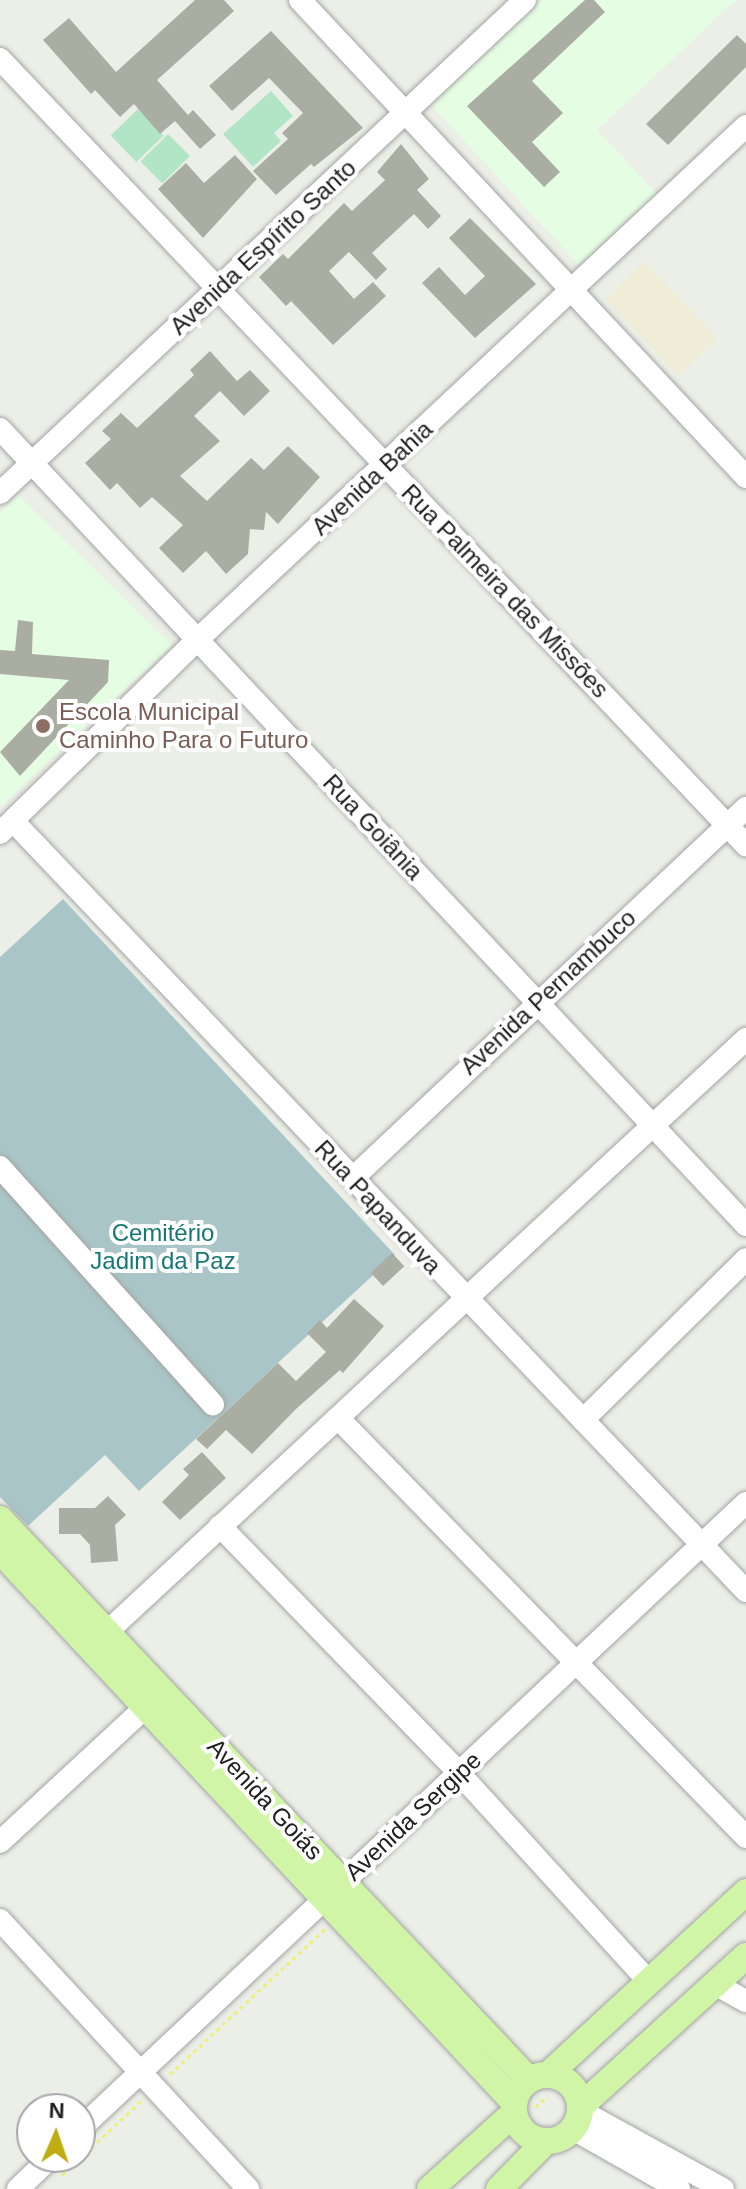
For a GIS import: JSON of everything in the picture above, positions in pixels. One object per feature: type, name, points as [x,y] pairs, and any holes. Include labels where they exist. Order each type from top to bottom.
[{"type":"main road","name":"Avenida Goiás","points":[[0,1519],[107,1632],[514,2107]]},
{"type":"main road","name":"Avenida Goiás","points":[[0,1551],[146,1707],[336,1899],[540,2077]]},
{"type":"main road","points":[[430,2189],[514,2107],[540,2077],[746,1892]]},
{"type":"main road","points":[[499,2189],[546,2141],[578,2115],[746,1956]]},
{"type":"main road","points":[[540,2077],[571,2086],[578,2115]]},
{"type":"main road","points":[[514,2107],[522,2131],[546,2141]]},
{"type":"street","points":[[300,0],[746,477]]},
{"type":"street","name":"Avenida Espírito Santo","points":[[0,493],[525,0]]},
{"type":"street","name":"Rua Palmeira das Missões","points":[[0,59],[217,292],[746,845]]},
{"type":"street","name":"Avenida Bahia","points":[[6,827],[197,640],[572,294],[746,126]]},
{"type":"street","name":"Rua Goiânia","points":[[0,429],[746,1225]]},
{"type":"street","name":"Avenida Pernambuco","points":[[353,1178],[536,1001],[746,808]]},
{"type":"street","name":"Rua Papanduva","points":[[6,827],[353,1178],[465,1300],[746,1591]]},
{"type":"street","points":[[107,1632],[746,1039]]},
{"type":"street","points":[[0,1167],[213,1404]]},
{"type":"street","points":[[583,1420],[746,1259]]},
{"type":"street","points":[[338,1418],[746,1837]]},
{"type":"street","name":"Avenida Sergipe","points":[[96,2117],[149,2078],[336,1899],[459,1773],[746,1503]]},
{"type":"street","points":[[220,1526],[459,1773],[649,1982]]},
{"type":"street","points":[[0,1842],[146,1707]]},
{"type":"street","points":[[0,1920],[149,2078],[248,2189]]},
{"type":"street","points":[[715,1984],[746,2001]]},
{"type":"street","points":[[578,2115],[679,2189]]},
{"type":"street","points":[[578,2115],[723,2189]]},
{"type":"street","points":[[19,2189],[35,2173]]},
{"type":"path","points":[[59,2179],[149,2078],[336,1899]]},
{"type":"shaded area","points":[[542,0],[736,0],[597,130],[657,194],[579,265],[431,105]]},
{"type":"shaded area","points":[[271,91],[293,116],[274,133],[281,141],[253,167],[223,134]]},
{"type":"shaded area","points":[[138,109],[164,136],[136,162],[111,135]]},
{"type":"shaded area","points":[[168,134],[190,156],[162,183],[140,162]]},
{"type":"shaded area","points":[[644,261],[718,338],[679,376],[604,299]]},
{"type":"shaded area","name":"Escola Municipal Caminho Para o Futuro","points":[[18,495],[172,645],[0,807],[0,513]]},
{"type":"green space","name":"Cemitério Jadim da Paz","points":[[63,899],[395,1255],[139,1491],[105,1455],[28,1526],[0,1497],[0,957]]},
{"type":"building","points":[[195,0],[224,0],[234,11],[157,80],[188,115],[193,110],[216,135],[200,149],[175,121],[160,134],[134,104],[120,117],[95,90],[91,94],[43,40],[69,18],[116,72]]},
{"type":"building","points":[[585,0],[594,0],[605,12],[532,81],[563,113],[532,142],[560,172],[544,187],[467,106]]},
{"type":"building","points":[[271,31],[363,128],[314,167],[311,164],[276,195],[253,171],[288,139],[282,133],[303,113],[269,78],[232,111],[209,86]]},
{"type":"building","points":[[737,35],[746,44],[746,67],[668,145],[646,124]]},
{"type":"building","points":[[401,144],[429,179],[417,190],[441,216],[428,229],[414,214],[372,253],[387,269],[376,280],[349,252],[329,271],[354,299],[373,282],[386,296],[333,345],[291,301],[286,306],[259,277],[283,254],[288,259],[344,203],[352,211],[385,180],[377,172]]},
{"type":"building","points":[[235,155],[257,179],[203,238],[158,189],[186,163],[204,183]]},
{"type":"building","points":[[470,218],[536,284],[475,338],[422,283],[439,267],[465,295],[485,276],[449,238]]},
{"type":"building","points":[[210,351],[237,381],[250,370],[270,391],[244,416],[220,391],[194,416],[220,441],[180,476],[207,501],[251,458],[264,470],[288,446],[320,477],[278,524],[266,512],[264,530],[250,529],[248,554],[226,574],[206,551],[183,573],[159,548],[183,525],[152,497],[140,508],[117,483],[110,490],[85,463],[111,439],[102,431],[121,413],[137,428],[194,375],[190,370]]},
{"type":"building","points":[[18,620],[33,622],[32,654],[109,660],[108,682],[20,776],[0,752],[69,680],[0,674],[0,650],[15,651]]},
{"type":"building","points":[[392,1253],[404,1266],[383,1286],[371,1273]]},
{"type":"building","points":[[354,1299],[384,1326],[343,1373],[340,1370],[296,1409],[252,1454],[226,1430],[207,1449],[196,1439],[278,1363],[296,1381],[326,1352],[307,1333],[320,1320],[327,1328]]},
{"type":"building","points":[[202,1452],[226,1478],[180,1520],[162,1502],[189,1475],[183,1469]]},
{"type":"building","points":[[108,1496],[126,1515],[115,1525],[118,1561],[91,1563],[90,1545],[80,1534],[59,1534],[59,1508],[95,1508]]},
{"type":"place","name":"Escola Municipal Caminho Para o Futuro","points":[[43,726]]}]
